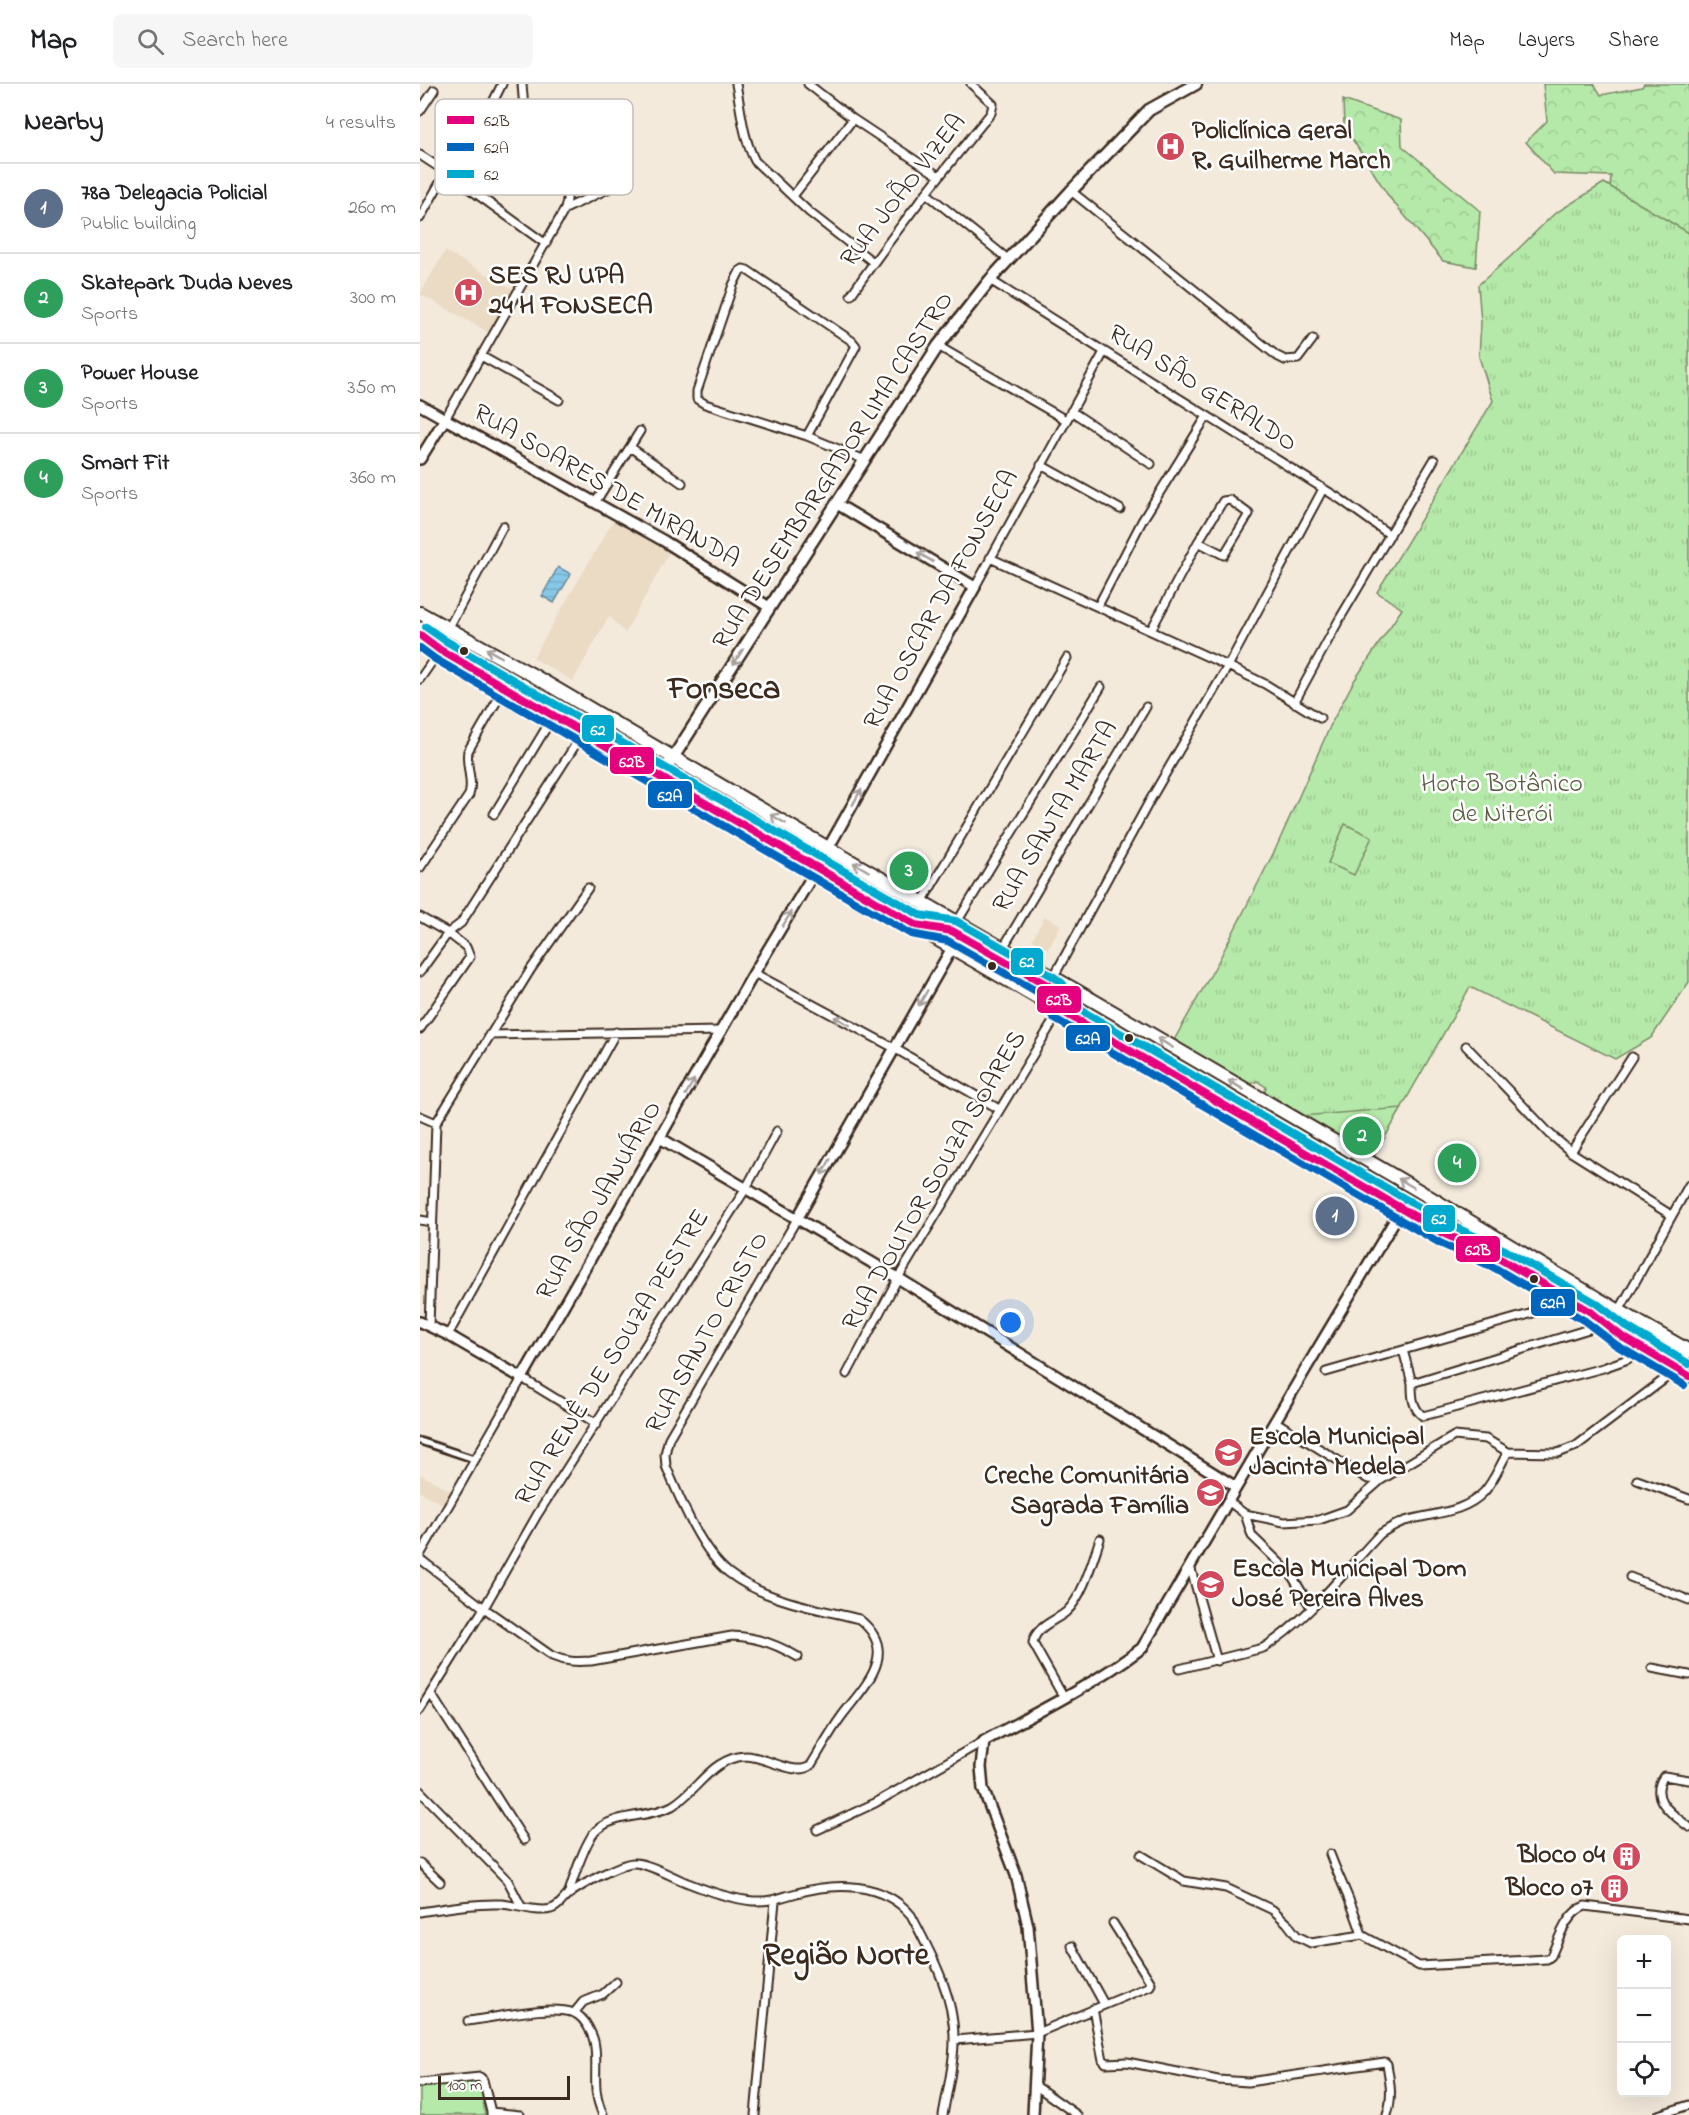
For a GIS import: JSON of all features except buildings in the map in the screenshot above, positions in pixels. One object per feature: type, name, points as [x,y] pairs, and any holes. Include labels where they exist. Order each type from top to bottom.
[{"type":"highway","points":[[420,613],[529,673],[1003,948],[1689,1351]]},
{"type":"highway","points":[[420,639],[818,868],[1683,1373]]},
{"type":"main road","name":"RUA DESEMBARGADOR LIMA CASTRO","points":[[660,778],[938,346],[990,280],[1149,110],[1196,84]]},
{"type":"street","points":[[494,99],[502,84]]},
{"type":"street","points":[[522,84],[524,99]]},
{"type":"street","points":[[736,84],[750,152],[755,161],[809,212],[873,262]]},
{"type":"street","points":[[808,84],[854,119],[939,176]]},
{"type":"street","name":"RUA JOÃO VIZEA","points":[[851,295],[873,262],[939,176],[991,113],[993,104],[971,84]]},
{"type":"street","points":[[420,111],[434,90]]},
{"type":"street","points":[[793,196],[854,119]]},
{"type":"street","points":[[420,155],[435,165]]},
{"type":"street","points":[[420,218],[435,191]]},
{"type":"street","points":[[1071,191],[1277,356],[1292,361],[1298,358],[1313,339]]},
{"type":"street","points":[[926,193],[1009,260]]},
{"type":"street","points":[[478,195],[546,244]]},
{"type":"street","points":[[420,459],[546,244],[566,208],[567,195]]},
{"type":"street","points":[[566,208],[594,195]]},
{"type":"street","points":[[807,436],[856,349],[855,344],[744,269],[740,271],[733,285],[697,391],[698,399],[705,404],[807,436],[865,460]]},
{"type":"street","name":"RUA SÃO GERALDO","points":[[990,280],[1323,489],[1390,535]]},
{"type":"street","points":[[938,346],[1066,420]]},
{"type":"street","name":"RUA OSCAR DA FONSECA","points":[[818,868],[1104,352]]},
{"type":"street","points":[[481,356],[559,400]]},
{"type":"street","name":"RUA SOARES DE MIRANDA","points":[[420,405],[664,541],[769,607]]},
{"type":"street","points":[[1071,411],[1151,465]]},
{"type":"street","points":[[1098,606],[1142,521],[1206,416]]},
{"type":"street","points":[[595,503],[640,431]]},
{"type":"street","points":[[630,447],[682,483]]},
{"type":"street","points":[[1294,703],[1339,620],[1434,460]]},
{"type":"street","points":[[1041,465],[1120,509]]},
{"type":"street","points":[[1053,978],[1323,489]]},
{"type":"street","points":[[1151,630],[1198,542],[1223,501],[1230,500],[1249,514],[1224,555],[1198,542]]},
{"type":"street","points":[[837,504],[975,587]]},
{"type":"street","points":[[448,629],[503,526]]},
{"type":"street","points":[[990,558],[1265,684],[1320,718]]},
{"type":"street","points":[[420,680],[440,650]]},
{"type":"street","points":[[922,902],[1067,658]]},
{"type":"street","points":[[420,868],[469,795],[471,787],[466,761],[468,750],[505,687]]},
{"type":"street","points":[[957,922],[1101,687]]},
{"type":"street","name":"RUA SANTA MARTA","points":[[1003,948],[1146,706]]},
{"type":"street","points":[[494,814],[554,715]]},
{"type":"street","points":[[420,972],[448,933],[461,923],[583,732]]},
{"type":"street","name":"RUA SÃO JANUÁRIO","points":[[420,1557],[754,973],[818,868]]},
{"type":"street","points":[[588,888],[531,969],[436,1123],[425,1324],[522,1377],[597,1424]]},
{"type":"street","points":[[420,917],[448,933],[466,947],[470,957],[420,1029]]},
{"type":"street","name":"RUA SANTO CRISTO","points":[[568,1895],[575,1873],[597,1829],[617,1820],[641,1816],[670,1807],[686,1796],[712,1769],[732,1759],[746,1756],[761,1758],[799,1770],[807,1769],[840,1718],[870,1680],[876,1667],[879,1655],[875,1637],[870,1628],[859,1619],[770,1596],[727,1571],[700,1538],[666,1466],[665,1454],[669,1438],[952,948]]},
{"type":"street","points":[[754,973],[894,1048],[999,1108]]},
{"type":"street","name":"RUA DOUTOR SOUZA SOARES","points":[[847,1374],[898,1278],[1060,1010]]},
{"type":"street","points":[[489,1035],[722,1031]]},
{"type":"street","points":[[448,1335],[616,1032]]},
{"type":"street","points":[[1466,1046],[1550,1134],[1571,1152],[1671,1215]]},
{"type":"street","points":[[1571,1152],[1632,1057]]},
{"type":"street","points":[[420,1116],[436,1123]]},
{"type":"street","name":"RUA RENÊ DE SOUZA PESTRE","points":[[420,1710],[484,1608],[537,1515],[745,1190],[777,1131]]},
{"type":"street","points":[[660,1138],[898,1278],[1236,1487]]},
{"type":"street","points":[[1619,1311],[1689,1185]]},
{"type":"street","points":[[817,1830],[875,1803],[1064,1698],[1115,1669],[1142,1648],[1402,1208]]},
{"type":"street","points":[[420,1220],[432,1222]]},
{"type":"street","points":[[1326,1372],[1533,1313]]},
{"type":"street","points":[[1412,1383],[1602,1325]]},
{"type":"street","points":[[1403,1350],[1417,1411],[1424,1416],[1603,1368],[1628,1359]]},
{"type":"street","points":[[1228,1501],[1245,1514],[1284,1522],[1319,1520],[1347,1510],[1381,1480],[1454,1436],[1486,1439],[1508,1452],[1558,1453],[1576,1446],[1683,1373]]},
{"type":"street","points":[[1276,1422],[1363,1479],[1381,1480]]},
{"type":"street","points":[[420,1441],[474,1459]]},
{"type":"street","points":[[1179,1670],[1263,1648],[1274,1641],[1311,1607],[1380,1534],[1406,1520],[1456,1509],[1481,1495],[1508,1452]]},
{"type":"street","points":[[1637,1480],[1689,1499]]},
{"type":"street","points":[[1245,1514],[1252,1536],[1290,1573],[1311,1607]]},
{"type":"street","points":[[1064,1698],[1033,1643],[1038,1632],[1068,1611],[1100,1539]]},
{"type":"street","points":[[420,1557],[484,1608],[552,1656],[574,1663],[732,1636],[751,1637],[772,1643],[798,1657]]},
{"type":"street","points":[[1190,1566],[1216,1661]]},
{"type":"street","points":[[1630,1577],[1689,1600]]},
{"type":"street","points":[[1652,1668],[1689,1675]]},
{"type":"street","points":[[431,1694],[524,1840]]},
{"type":"street","points":[[984,1741],[981,1767],[983,1789],[1016,1875],[1025,1912],[1037,2033],[1034,2115]]},
{"type":"street","points":[[1689,1780],[1663,1776],[1659,1789],[1659,1800],[1666,1809],[1689,1827]]},
{"type":"street","points":[[420,1791],[508,1881],[521,1906]]},
{"type":"street","points":[[1330,1854],[1342,1889],[1356,1914],[1362,1935]]},
{"type":"street","points":[[1141,1855],[1184,1881],[1226,1888],[1273,1910],[1297,1936],[1311,1943],[1362,1935],[1419,1966],[1546,1959],[1551,1956],[1572,1914],[1585,1906],[1689,1919]]},
{"type":"street","points":[[420,1912],[469,1904],[552,1909],[568,1895],[621,1866],[635,1862],[687,1883],[753,1901],[775,1901],[805,1891],[853,1886],[879,1892],[905,1908],[919,1930],[945,1989],[955,2040],[943,2115]]},
{"type":"street","points":[[420,1863],[440,1882]]},
{"type":"street","points":[[755,2115],[775,1901]]},
{"type":"street","points":[[955,2040],[1037,2033],[1151,1984],[1113,1923]]},
{"type":"street","points":[[1072,1946],[1104,2004]]},
{"type":"street","points":[[574,2013],[583,2002],[603,1994],[616,1982]]},
{"type":"street","points":[[1093,2009],[1103,2060],[1106,2063],[1127,2062],[1218,2080],[1248,2082],[1385,2062],[1391,2091],[1391,2102],[1387,2115]]},
{"type":"street","points":[[468,2021],[556,2010],[579,2016],[589,2028],[595,2046],[595,2089],[597,2102],[603,2115]]},
{"type":"street","points":[[420,2083],[480,2077],[483,2080],[491,2113],[520,2115]]},
{"type":"street","points":[[1036,2086],[1077,2115]]},
{"type":"street","points":[[1658,2115],[1689,2105]]},
{"type":"shaded area","name":"SES RJ UPA 24 H FONSECA","points":[[445,251],[515,290],[490,333],[420,294]]},
{"type":"shaded area","points":[[613,521],[670,551],[625,633],[609,616],[573,681],[533,658]]},
{"type":"shaded area","points":[[1045,916],[1061,925],[1048,949],[1032,940]]},
{"type":"shaded area","points":[[420,1474],[451,1491],[444,1505],[420,1492]]},
{"type":"green space","points":[[1543,84],[1594,84],[1601,95],[1642,87],[1644,84],[1689,84],[1689,248],[1608,214],[1611,176],[1554,174],[1526,142],[1547,121]]},
{"type":"green space","points":[[1343,100],[1401,120],[1402,146],[1480,211],[1476,267],[1443,261],[1389,197],[1344,126]]},
{"type":"green space","name":"Horto Botânico de Niterói","points":[[1604,183],[1689,233],[1689,982],[1651,1038],[1615,1059],[1470,987],[1374,1156],[1264,1095],[1266,1087],[1257,1081],[1248,1086],[1173,1042],[1219,960],[1276,848],[1332,722],[1354,681],[1402,609],[1377,592],[1493,401],[1479,357],[1481,322],[1478,285],[1554,214]]},
{"type":"green space","points":[[1345,824],[1372,837],[1354,875],[1328,863]]},
{"type":"green space","points":[[1402,1108],[1374,1156],[1301,1116]]},
{"type":"green space","points":[[480,2079],[485,2115],[420,2115],[420,2088]]},
{"type":"water","points":[[558,567],[571,574],[554,603],[542,596]]},
{"type":"waterway","points":[[676,773],[798,844]]},
{"type":"waterway","points":[[832,864],[928,920]]},
{"type":"waterway","points":[[1257,1112],[1473,1238]]},
{"type":"transit line","name":"62","points":[[426,627],[446,641],[920,915],[956,921],[1054,977],[1063,984],[1072,1005],[1450,1225],[1505,1250],[1596,1303],[1627,1327],[1689,1364]]},
{"type":"transit line","name":"62B","points":[[420,635],[440,650],[916,925],[952,931],[1049,986],[1054,990],[1062,1006],[1060,1010],[1445,1234],[1500,1259],[1591,1312],[1621,1336],[1689,1376]]},
{"type":"transit line","name":"62A","points":[[420,648],[435,659],[911,934],[948,941],[1043,995],[1055,1019],[1440,1243],[1495,1268],[1585,1321],[1616,1345],[1684,1385]]},
{"type":"place","name":"Policlínica Geral R. Guilherme March","points":[[1171,147]]},
{"type":"place","name":"SES RJ UPA 24 H FONSECA","points":[[468,292]]},
{"type":"place","name":"Power House","points":[[909,871]]},
{"type":"place","name":"Skatepark Duda Neves","points":[[1362,1136]]},
{"type":"place","name":"Smart Fit","points":[[1457,1163]]},
{"type":"place","name":"78a Delegacia Policial","points":[[1335,1216]]},
{"type":"place","name":"Escola Municipal Jacinta Medela","points":[[1228,1453]]},
{"type":"place","name":"Creche Comunitária Sagrada Família","points":[[1210,1492]]},
{"type":"place","name":"Escola Municipal Dom José Pereira Alves","points":[[1211,1585]]},
{"type":"place","name":"Bloco 04","points":[[1626,1856]]},
{"type":"place","name":"Bloco 07","points":[[1614,1889]]},
{"type":"district","name":"Fonseca","points":[[724,690]]},
{"type":"district","name":"Região Norte","points":[[846,1956]]}]
